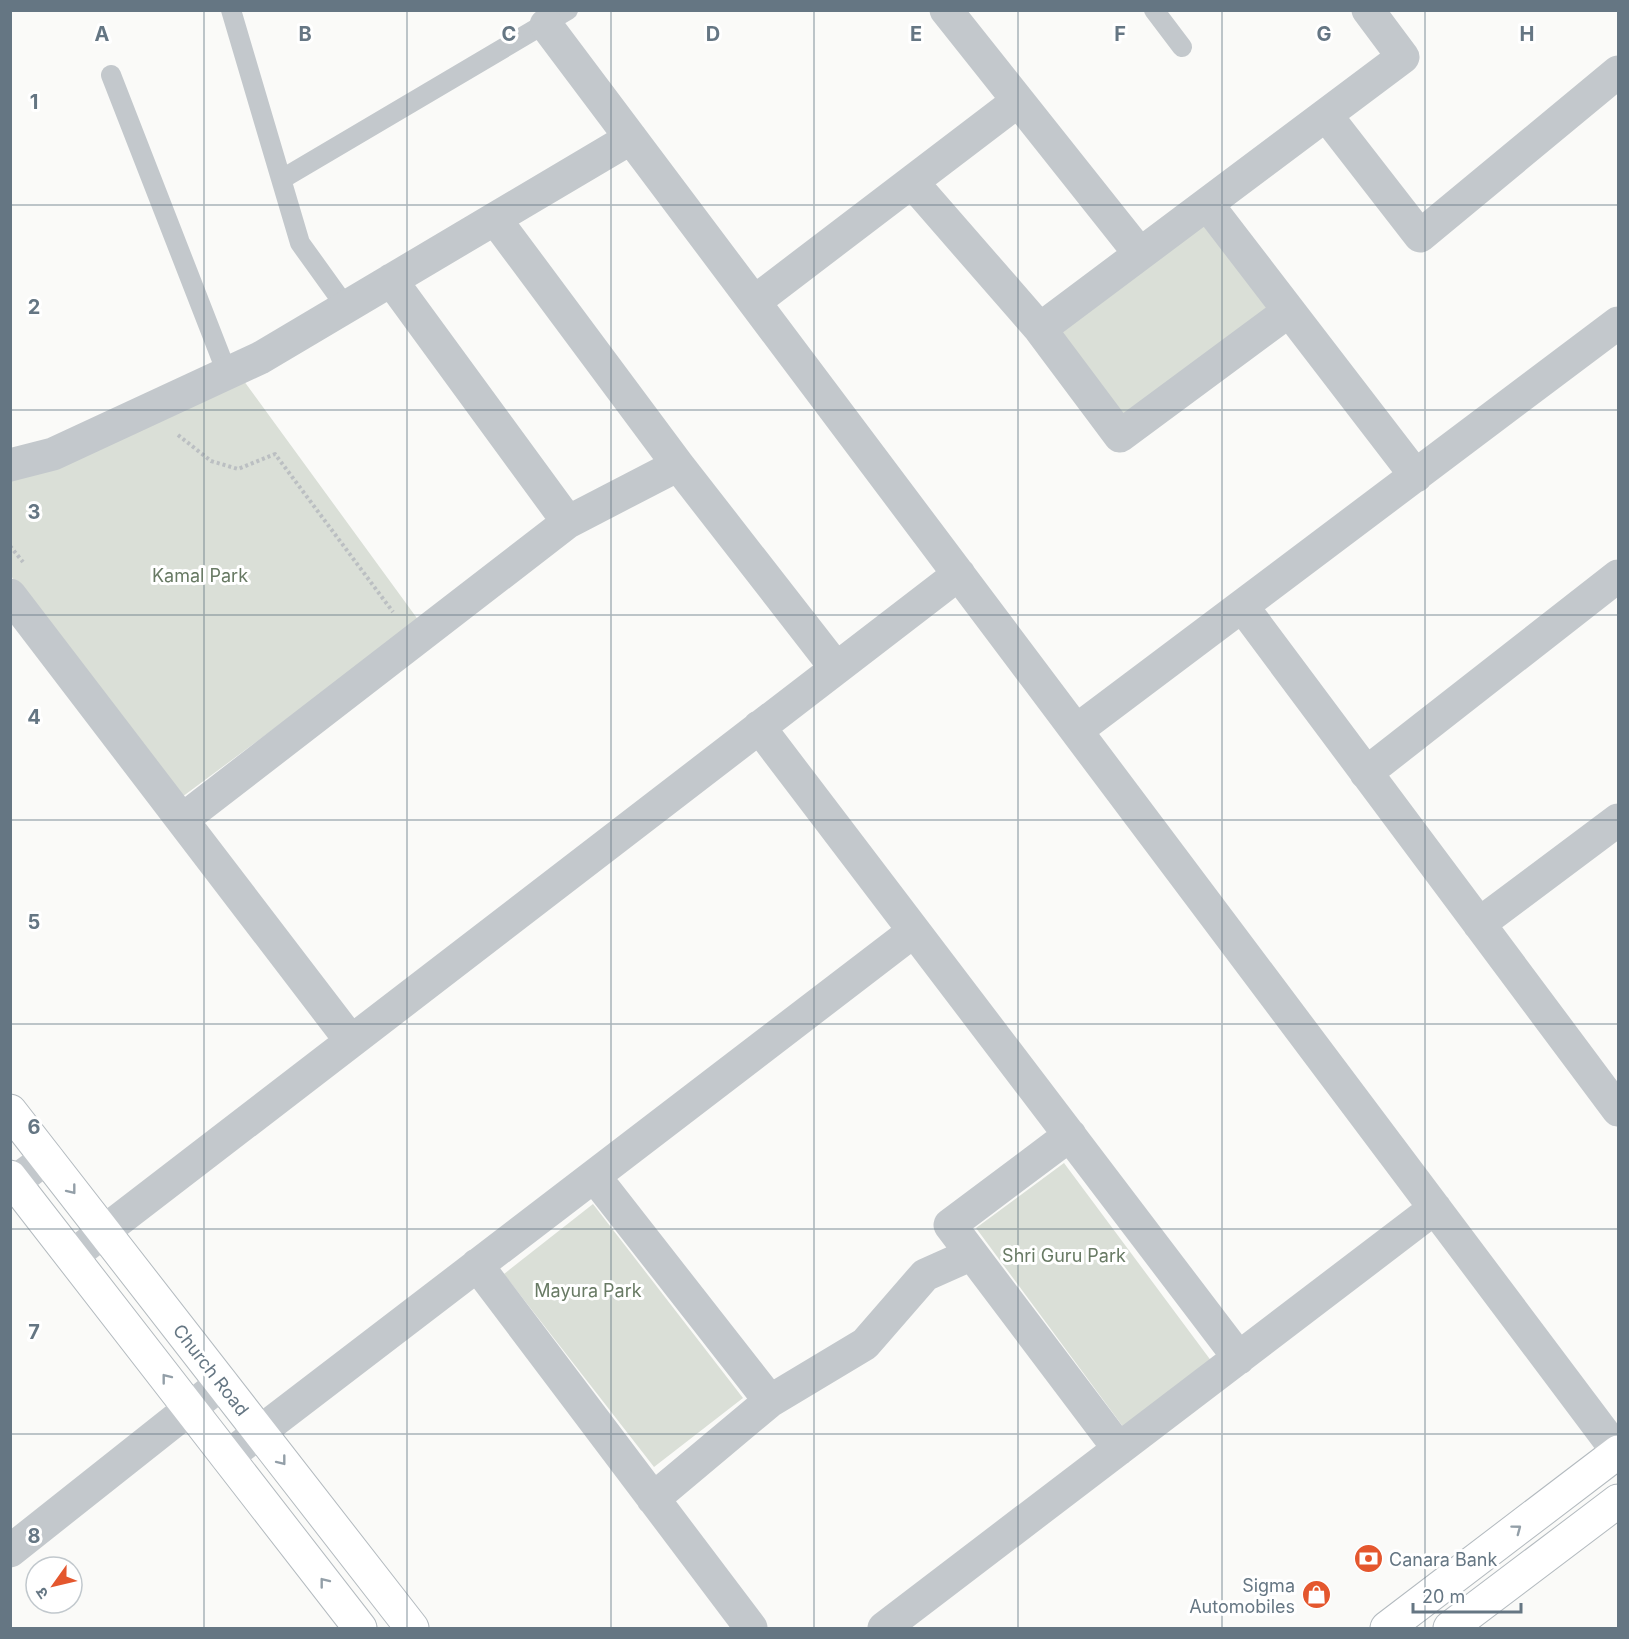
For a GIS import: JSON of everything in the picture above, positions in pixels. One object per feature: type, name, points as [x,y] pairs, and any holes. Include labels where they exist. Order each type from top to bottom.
[{"type":"street","points":[[946,10],[1140,254]]},
{"type":"street","points":[[1040,329],[1403,57],[1368,10]]},
{"type":"street","points":[[550,15],[631,138],[1618,1452],[1387,1629]]},
{"type":"street","points":[[1326,115],[1420,236],[1618,72]]},
{"type":"street","points":[[754,302],[1018,101]]},
{"type":"street","points":[[10,465],[53,454],[260,358],[631,138]]},
{"type":"street","points":[[912,182],[1040,329],[1120,436],[1289,311]]},
{"type":"street","points":[[1207,204],[1416,476]]},
{"type":"street","points":[[495,219],[678,465],[836,668]]},
{"type":"street","points":[[391,280],[568,522]]},
{"type":"street","points":[[1077,730],[1618,323]]},
{"type":"street","points":[[182,820],[568,522],[678,465]]},
{"type":"street","points":[[72,1256],[959,574]]},
{"type":"street","points":[[1366,773],[1618,576]]},
{"type":"street","points":[[10,595],[351,1041]]},
{"type":"street","points":[[1242,606],[1618,1110]]},
{"type":"street","points":[[759,727],[1239,1358]]},
{"type":"street","points":[[1479,924],[1618,820]]},
{"type":"street","points":[[227,1456],[914,931]]},
{"type":"street","name":"Church Road","points":[[10,1111],[412,1629]]},
{"type":"street","points":[[1070,1135],[950,1225],[1119,1449]]},
{"type":"street","points":[[47,1158],[12,1181],[360,1629]]},
{"type":"street","points":[[594,1176],[770,1401]]},
{"type":"street","points":[[884,1629],[1435,1208]]},
{"type":"street","points":[[653,1499],[770,1401],[865,1344],[925,1275],[972,1254]]},
{"type":"street","points":[[477,1266],[751,1629]]},
{"type":"street","points":[[10,1551],[222,1383]]},
{"type":"street","points":[[1450,1629],[1618,1502]]},
{"type":"lane","points":[[231,10],[300,243],[346,307]]},
{"type":"lane","points":[[1154,10],[1182,47]]},
{"type":"lane","points":[[282,179],[550,15]]},
{"type":"lane","points":[[111,75],[228,373]]},
{"type":"path","points":[[172,428],[182,441],[211,460],[238,469],[275,454],[393,612],[384,619]]},
{"type":"green space","points":[[1203,219],[1269,309],[1122,419],[1055,330]]},
{"type":"green space","name":"Kamal Park","points":[[241,377],[419,621],[182,797],[11,576],[11,474]]},
{"type":"green space","name":"Shri Guru Park","points":[[1064,1163],[1212,1362],[1124,1428],[976,1228]]},
{"type":"green space","name":"Mayura Park","points":[[593,1204],[743,1398],[654,1467],[504,1274]]},
{"type":"place","name":"Canara Bank","points":[[1368,1559]]},
{"type":"place","name":"Sigma Automobiles","points":[[1316,1595]]}]
